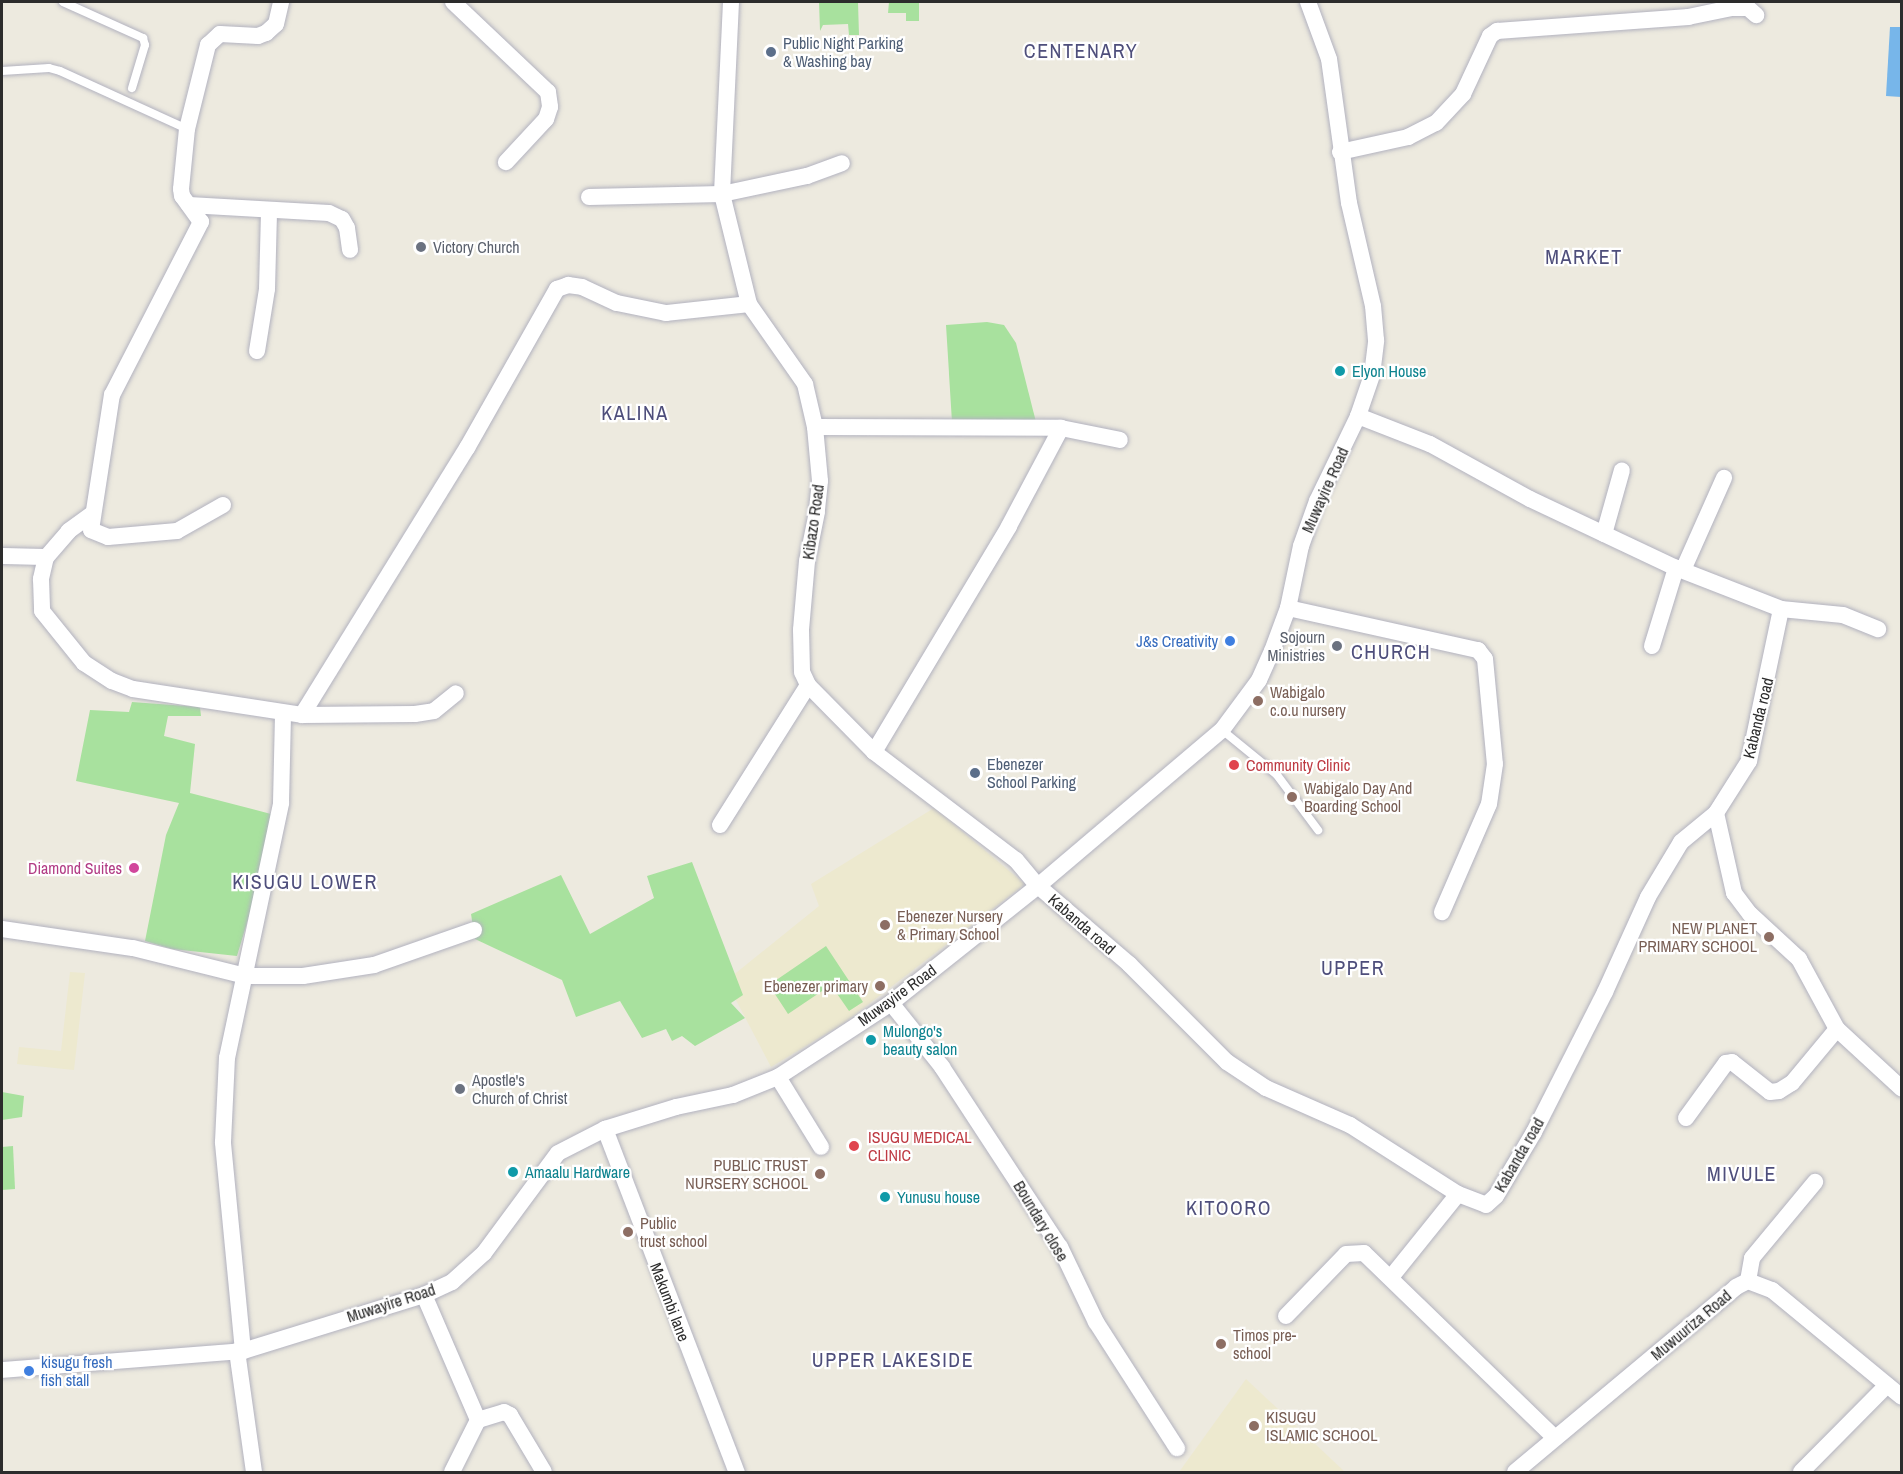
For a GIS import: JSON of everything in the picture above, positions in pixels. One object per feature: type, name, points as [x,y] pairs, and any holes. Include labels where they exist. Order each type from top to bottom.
[{"type":"street","points":[[223,505],[177,531],[133,536],[95,533],[91,530],[112,395],[199,230],[201,222],[181,189],[186,129],[212,39],[223,33],[258,36],[266,33],[276,24],[281,2]]},
{"type":"street","points":[[453,2],[548,92],[550,107],[546,119],[506,162]]},
{"type":"street","name":"Kibazo Road","points":[[731,2],[722,194],[749,304],[805,384],[815,427],[818,502],[807,561],[801,630],[802,672],[808,685]]},
{"type":"street","name":"Muwayire Road","points":[[2,1370],[240,1351],[424,1295],[452,1282],[474,1265],[558,1153],[605,1129],[676,1107],[733,1095],[778,1077],[891,1003],[1038,886],[1222,730],[1258,680],[1288,608],[1301,546],[1317,501],[1358,416],[1372,375],[1376,340],[1373,306],[1340,152],[1329,59],[1308,2]]},
{"type":"street","points":[[1340,152],[1408,137],[1436,123],[1463,94],[1490,36],[1497,32],[1688,17],[1732,8],[1748,8],[1756,15]]},
{"type":"street","points":[[589,197],[722,194],[807,176],[842,163]]},
{"type":"street","points":[[189,205],[329,213],[342,219],[348,228],[350,250]]},
{"type":"street","points":[[257,351],[267,289],[269,211]]},
{"type":"street","points":[[302,715],[467,448],[556,289],[568,285],[582,287],[616,303],[666,313],[749,304]]},
{"type":"street","points":[[1358,416],[1430,444],[1530,500],[1680,569],[1781,609],[1843,615],[1878,629]]},
{"type":"street","points":[[815,427],[1061,428],[1120,440]]},
{"type":"street","points":[[874,752],[1009,526],[1061,428]]},
{"type":"street","points":[[1604,534],[1622,470]]},
{"type":"street","points":[[1652,646],[1680,569],[1724,478]]},
{"type":"street","points":[[92,514],[69,531],[46,557],[41,579],[42,610],[84,663],[96,672],[133,689],[283,714],[415,714],[434,711],[456,693]]},
{"type":"street","points":[[2,556],[46,557]]},
{"type":"street","points":[[1288,608],[1482,654],[1493,718],[1495,764],[1490,794],[1472,847],[1442,912]]},
{"type":"street","name":"Kabanda road","points":[[1038,886],[1129,964],[1227,1062],[1266,1088],[1350,1125],[1458,1194],[1486,1205],[1496,1196],[1534,1132],[1605,992],[1647,897],[1681,842],[1716,813],[1749,761],[1781,609]]},
{"type":"street","points":[[720,825],[808,685],[874,752],[1002,847],[1038,886]]},
{"type":"street","points":[[254,1473],[240,1351],[224,1142],[227,1058],[281,803],[283,714]]},
{"type":"street","points":[[1716,813],[1734,893],[1750,914],[1799,959],[1838,1029],[1902,1089]]},
{"type":"street","points":[[2,929],[133,948],[245,976],[303,976],[374,965],[474,930]]},
{"type":"street","name":"Boundary close","points":[[891,1003],[942,1067],[1060,1247],[1096,1322],[1177,1448]]},
{"type":"street","points":[[1686,1118],[1726,1064],[1732,1062],[1770,1092],[1779,1091],[1792,1083],[1838,1029]]},
{"type":"street","points":[[778,1077],[820,1147]]},
{"type":"street","name":"Makumbi lane","points":[[605,1129],[737,1473]]},
{"type":"street","points":[[1748,1281],[1752,1258],[1815,1182]]},
{"type":"street","points":[[1392,1276],[1458,1194]]},
{"type":"street","points":[[1286,1316],[1346,1254],[1354,1251],[1364,1253],[1392,1276],[1555,1438]]},
{"type":"street","name":"Muwuuriza Road","points":[[1515,1473],[1736,1287],[1748,1281],[1772,1290],[1902,1397]]},
{"type":"street","points":[[424,1295],[478,1420]]},
{"type":"street","points":[[1801,1473],[1887,1385]]},
{"type":"street","points":[[452,1473],[478,1420],[504,1412],[510,1415],[544,1473]]},
{"type":"lane","points":[[63,2],[142,38],[145,45],[132,88]]},
{"type":"lane","points":[[2,71],[49,68],[60,71],[186,129]]},
{"type":"lane","points":[[1222,730],[1277,775],[1318,830]]},
{"type":"shaded area","name":"Ebenezer Nursery & Primary School","points":[[934,808],[1025,884],[844,1023],[771,1067],[726,981],[819,906],[811,884]]},
{"type":"shaded area","points":[[70,972],[85,973],[74,1070],[17,1064],[19,1047],[61,1051]]},
{"type":"shaded area","name":"KISUGU ISLAMIC SCHOOL","points":[[1246,1379],[1345,1472],[1179,1472]]},
{"type":"green space","points":[[819,2],[858,2],[859,35],[849,35],[848,24],[823,25],[820,31]]},
{"type":"green space","points":[[889,2],[919,2],[919,21],[906,21],[906,13],[888,13]]},
{"type":"green space","points":[[987,322],[1004,325],[1016,343],[1036,422],[952,422],[946,325]]},
{"type":"green space","points":[[132,702],[200,707],[201,716],[168,716],[164,736],[195,744],[190,793],[271,814],[256,893],[237,956],[172,949],[145,941],[166,835],[179,803],[76,781],[90,710],[129,712]]},
{"type":"green space","points":[[692,862],[743,995],[731,1003],[745,1018],[695,1046],[682,1036],[672,1041],[666,1029],[642,1038],[620,1001],[576,1017],[562,980],[475,939],[471,914],[561,875],[590,934],[654,898],[647,876]]},
{"type":"green space","points":[[826,946],[863,1002],[849,1011],[831,985],[788,1014],[769,985]]},
{"type":"green space","points":[[2,1092],[24,1096],[22,1117],[2,1120]]},
{"type":"green space","points":[[13,1146],[15,1189],[2,1190],[2,1147]]},
{"type":"water","points":[[1890,27],[1901,27],[1901,97],[1886,96]]},
{"type":"place","name":"Public Night Parking & Washing bay","points":[[771,52]]},
{"type":"place","name":"Victory Church","points":[[421,247]]},
{"type":"place","name":"Elyon House","points":[[1340,371]]},
{"type":"place","name":"J&s Creativity","points":[[1230,641]]},
{"type":"place","name":"Sojourn Ministries","points":[[1337,646]]},
{"type":"place","name":"Wabigalo c.o.u nursery","points":[[1258,701]]},
{"type":"place","name":"Community Clinic","points":[[1234,765]]},
{"type":"place","name":"Ebenezer School Parking","points":[[975,773]]},
{"type":"place","name":"Wabigalo Day And Boarding School","points":[[1292,797]]},
{"type":"place","name":"Diamond Suites","points":[[134,868]]},
{"type":"place","name":"Ebenezer Nursery & Primary School","points":[[885,925]]},
{"type":"place","name":"NEW PLANET PRIMARY SCHOOL","points":[[1769,937]]},
{"type":"place","name":"Ebenezer primary","points":[[880,986]]},
{"type":"place","name":"Mulongo's beauty salon","points":[[871,1040]]},
{"type":"place","name":"Apostle's Church of Christ","points":[[460,1089]]},
{"type":"place","name":"ISUGU MEDICAL CLINIC","points":[[854,1146]]},
{"type":"place","name":"Amaalu Hardware","points":[[513,1172]]},
{"type":"place","name":"PUBLIC TRUST NURSERY SCHOOL","points":[[820,1174]]},
{"type":"place","name":"Yunusu house","points":[[885,1197]]},
{"type":"place","name":"Public trust school","points":[[628,1232]]},
{"type":"place","name":"Timos pre- school","points":[[1221,1344]]},
{"type":"place","name":"kisugu fresh fish stall","points":[[29,1371]]},
{"type":"place","name":"KISUGU ISLAMIC SCHOOL","points":[[1254,1426]]},
{"type":"district","name":"CENTENARY","points":[[1081,50]]},
{"type":"district","name":"MARKET","points":[[1584,256]]},
{"type":"district","name":"KALINA","points":[[635,412]]},
{"type":"district","name":"CHURCH","points":[[1391,651]]},
{"type":"district","name":"KISUGU LOWER","points":[[305,881]]},
{"type":"district","name":"UPPER","points":[[1353,967]]},
{"type":"district","name":"MIVULE","points":[[1742,1173]]},
{"type":"district","name":"KITOORO","points":[[1229,1207]]},
{"type":"district","name":"UPPER LAKESIDE","points":[[893,1359]]}]
